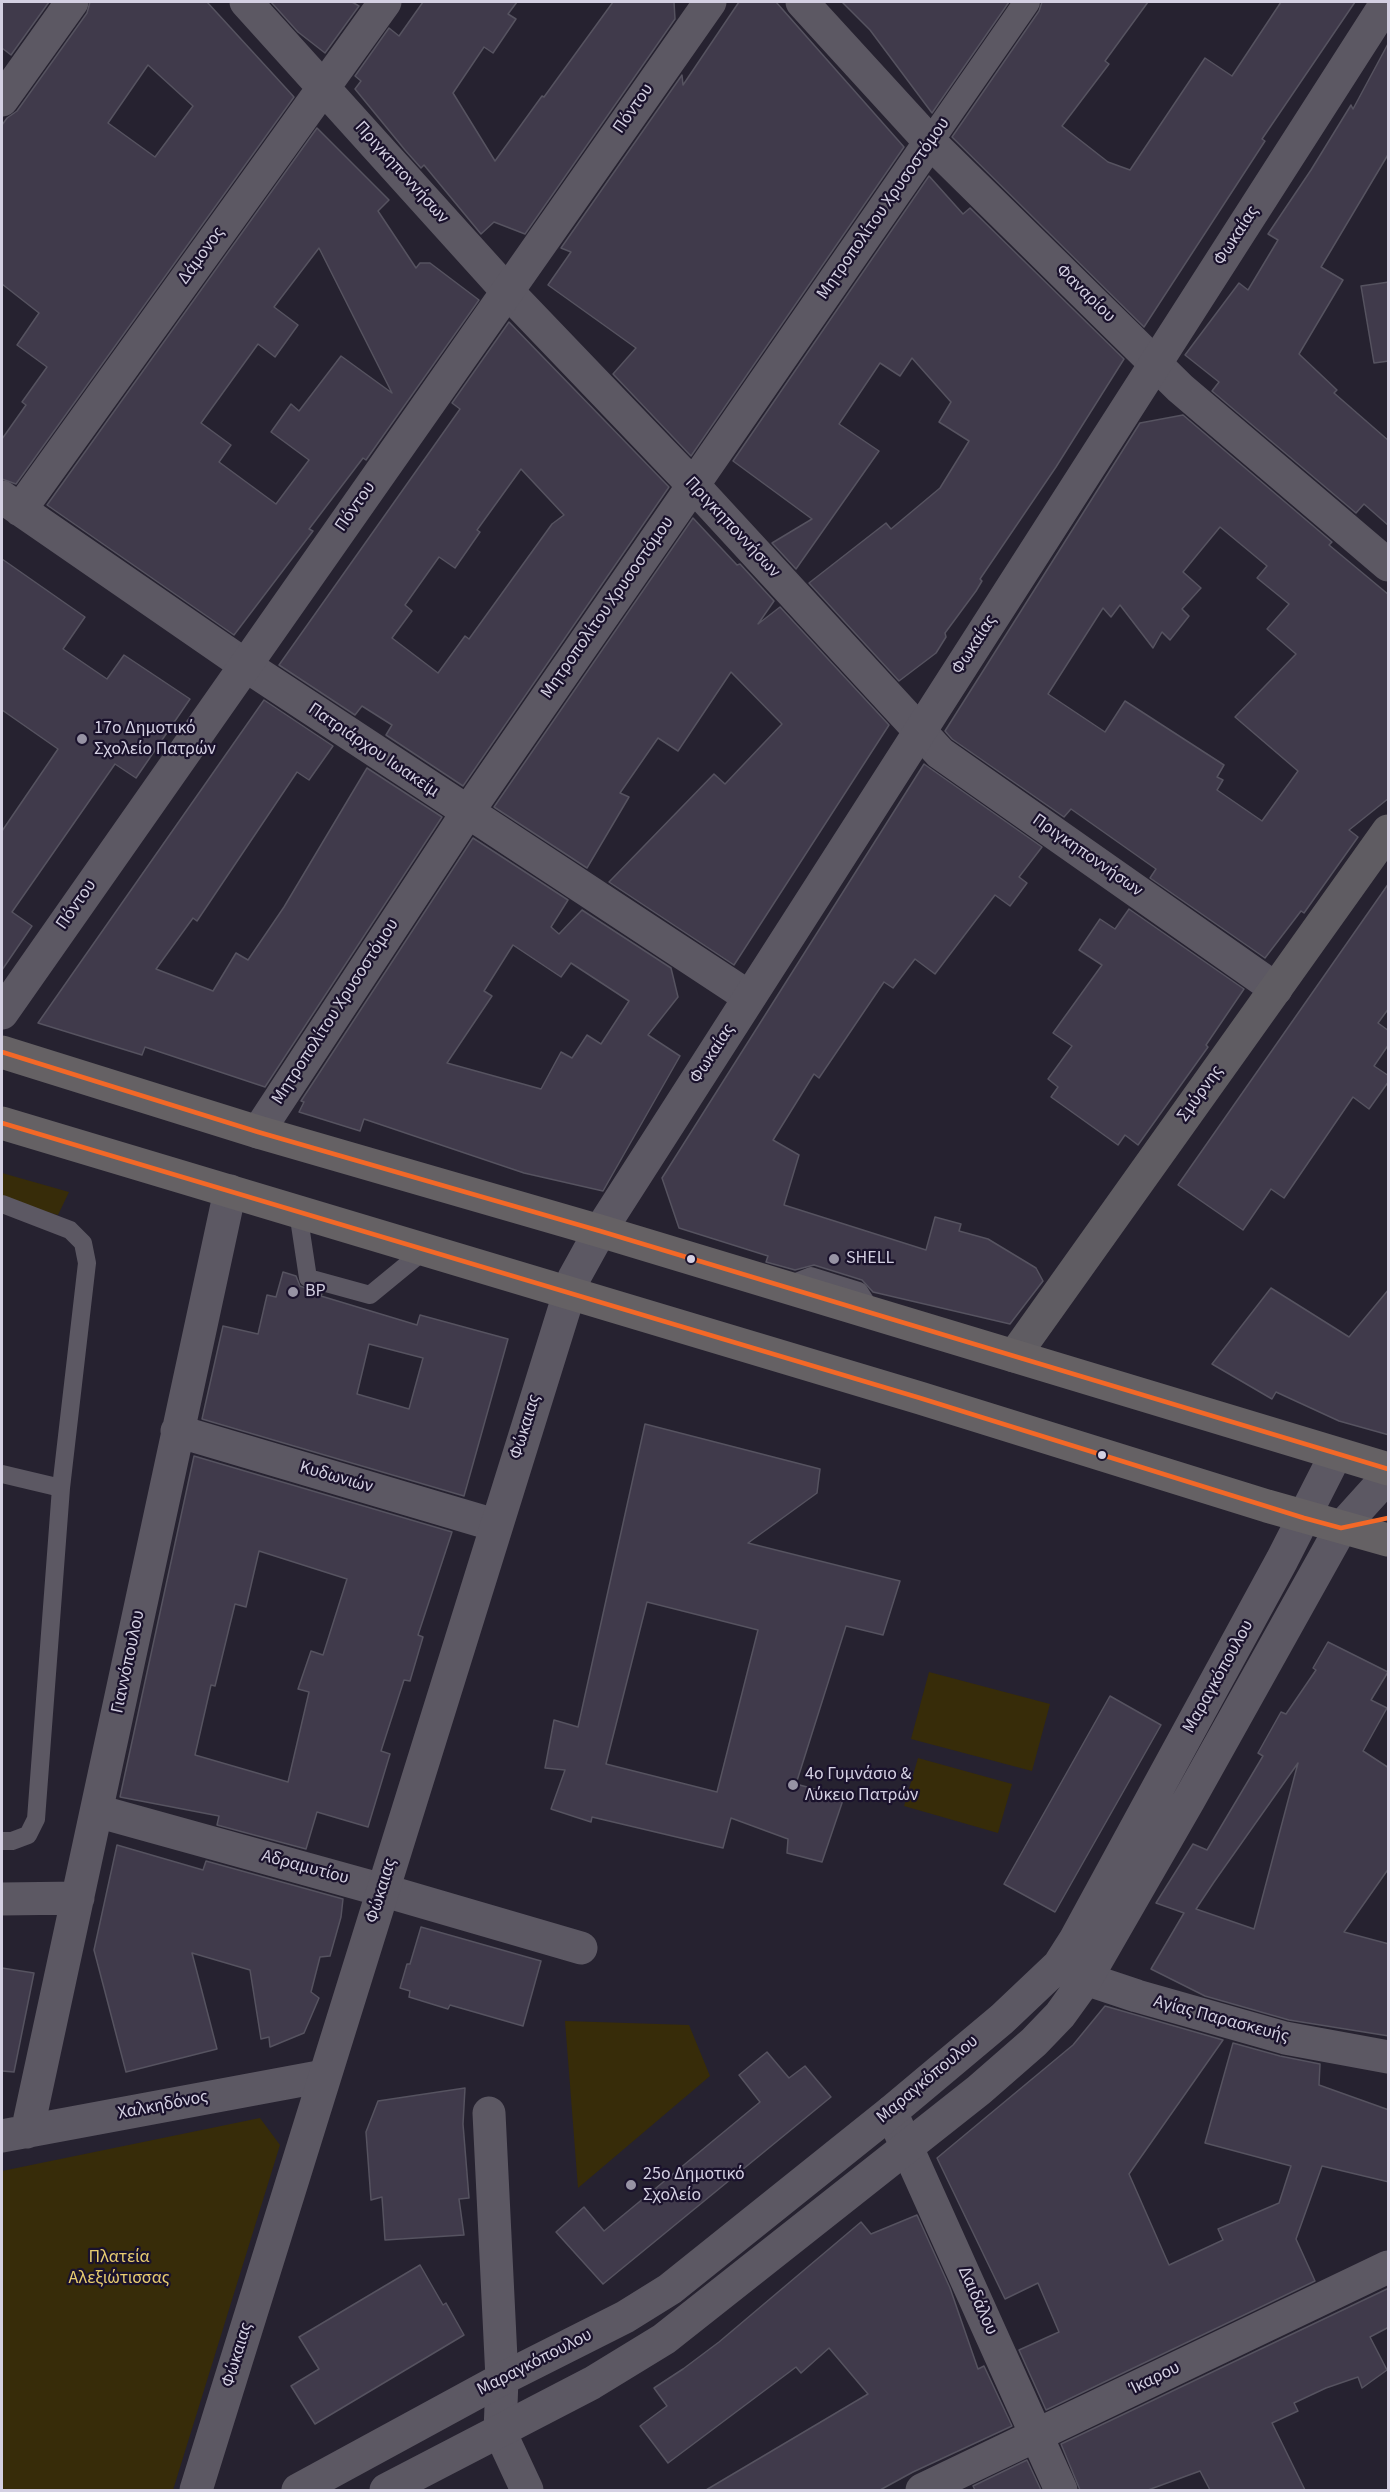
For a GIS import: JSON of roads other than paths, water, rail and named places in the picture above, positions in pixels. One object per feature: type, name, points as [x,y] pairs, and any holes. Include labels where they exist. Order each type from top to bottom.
[{"type":"main road","name":"Σμύρνης","points":[[1014,1356],[1389,831]]},
{"type":"main road","points":[[2,1052],[258,1132],[600,1231],[1389,1469]]},
{"type":"main road","points":[[2,1124],[568,1292],[1304,1518],[1389,1540]]},
{"type":"main road","points":[[1341,1528],[1389,1518]]},
{"type":"street","points":[[6,85],[72,2]]},
{"type":"street","name":"Πριγκηποννήσων","points":[[246,2],[507,291],[693,485],[919,732],[953,763],[1276,989]]},
{"type":"street","name":"Δάμονος","points":[[11,503],[385,2]]},
{"type":"street","name":"Πόντου","points":[[2,1013],[710,2]]},
{"type":"street","name":"Φαναρίου","points":[[802,2],[930,142],[1180,388],[1389,565]]},
{"type":"street","name":"Μητροπολίτου Χρυσοστόμου","points":[[258,1132],[467,813],[1027,2]]},
{"type":"street","name":"Φωκαίας","points":[[568,1292],[600,1231],[1387,2]]},
{"type":"street","name":"Πατριάρχου Ιωακείμ","points":[[11,503],[245,665],[749,997]]},
{"type":"street","name":"Γιαννόπουλου","points":[[14,2134],[78,1898],[230,1191]]},
{"type":"street","name":"Φώκαιας","points":[[196,2490],[568,1292]]},
{"type":"street","name":"Κυδωνιών","points":[[177,1431],[495,1525]]},
{"type":"street","name":"Μαραγκόπουλου","points":[[386,2490],[592,2383],[664,2339],[979,2090],[1034,2042],[1060,2015],[1072,1972],[1075,1941],[1304,1518],[1336,1454]]},
{"type":"street","name":"Μαραγκόπουλου","points":[[298,2490],[502,2379],[625,2317],[670,2289],[723,2249],[1002,2019],[1072,1972],[1189,1800],[1341,1528],[1389,1476]]},
{"type":"street","name":"Αδραμυτίου","points":[[97,1811],[581,1948]]},
{"type":"street","points":[[2,1899],[78,1898]]},
{"type":"street","name":"Αγίας Παρασκευής","points":[[1072,1972],[1137,1996],[1285,2038],[1389,2057]]},
{"type":"street","name":"Χαλκηδόνος","points":[[14,2134],[324,2076]]},
{"type":"street","name":"Δαιδάλου","points":[[891,2112],[1061,2490]]},
{"type":"street","points":[[489,2113],[502,2379],[500,2432],[526,2490]]},
{"type":"street","name":"Ίκαρου","points":[[922,2490],[1389,2267]]},
{"type":"lane","points":[[2,1204],[70,1230],[83,1243],[87,1263],[61,1488],[36,1820],[28,1835],[12,1841],[2,1841]]},
{"type":"lane","points":[[298,1212],[308,1278],[370,1295],[426,1250]]},
{"type":"lane","points":[[2,1474],[61,1488]]},
{"type":"place","name":"17ο Δημοτικό Σχολείο Πατρών","points":[[82,739]]},
{"type":"place","name":"SHELL","points":[[834,1259]]},
{"type":"place","name":"BP","points":[[293,1292]]},
{"type":"place","name":"4ο Γυμνάσιο & Λύκειο Πατρών","points":[[793,1785]]},
{"type":"place","name":"25ο Δημοτικό Σχολείο","points":[[631,2185]]},
{"type":"park label","name":"Πλατεία Αλεξιώτισσας","points":[[119,2268]]}]
